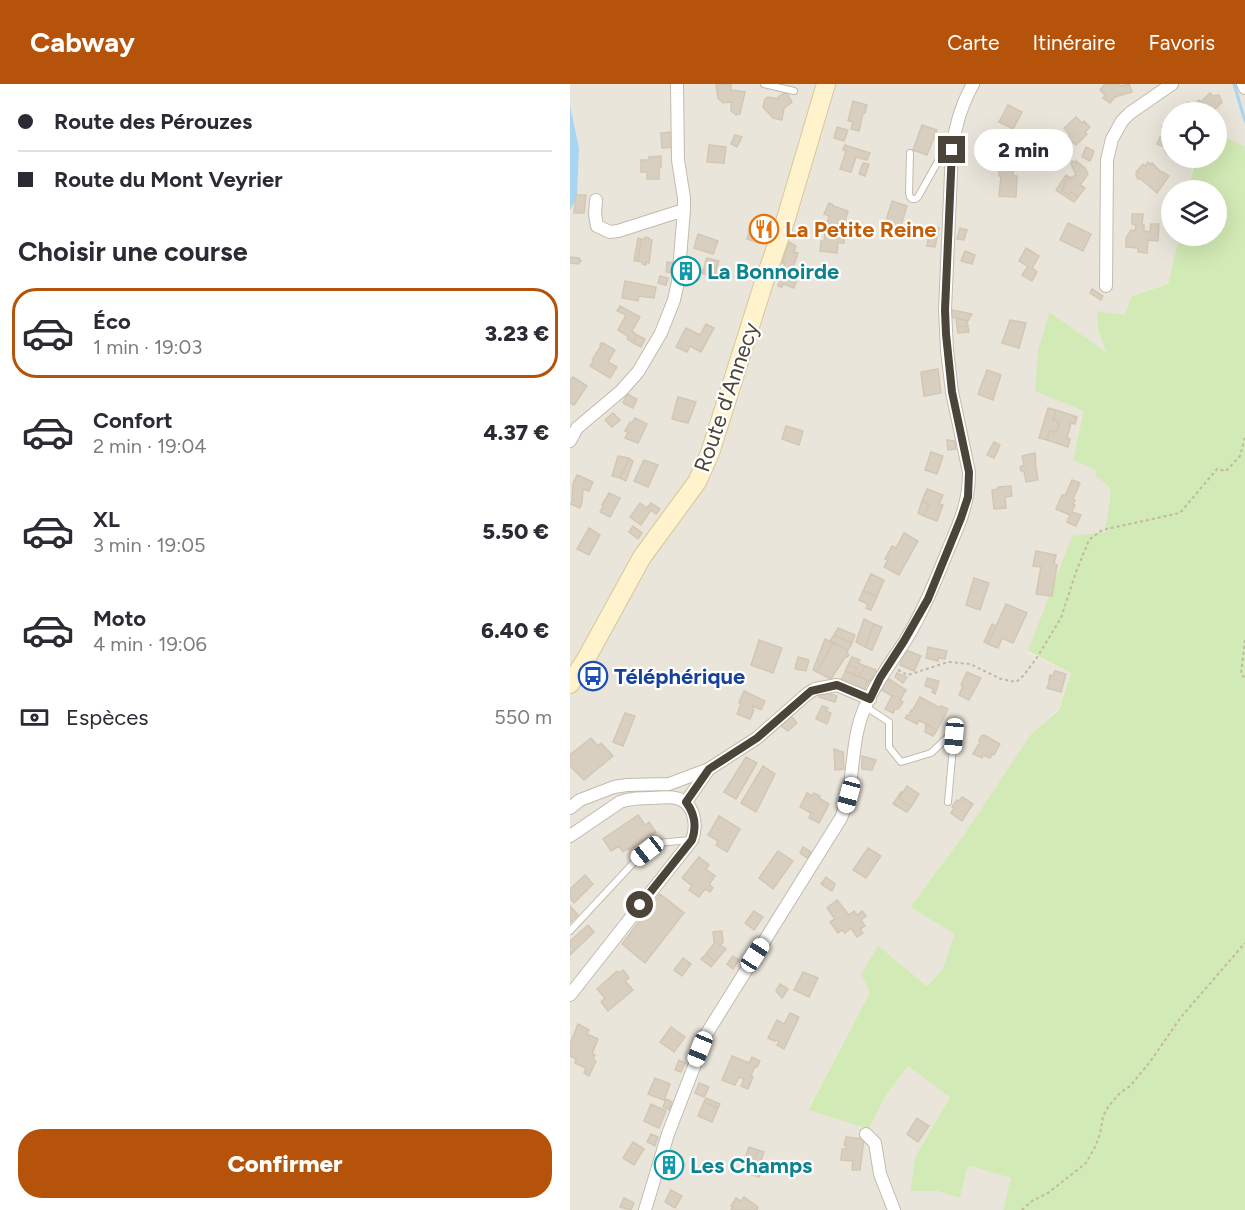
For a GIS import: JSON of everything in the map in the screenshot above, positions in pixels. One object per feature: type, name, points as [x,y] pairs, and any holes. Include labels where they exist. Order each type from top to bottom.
[{"type":"main road","name":"Route d'Annecy","points":[[570,684],[638,565],[696,482],[710,453],[785,222],[826,84]]},
{"type":"street","points":[[570,441],[577,428],[621,391],[638,372],[661,333],[674,300],[678,282],[684,210],[678,160],[677,84]]},
{"type":"street","points":[[645,1210],[668,1134],[707,1033],[841,818],[849,795],[858,729],[867,702],[928,599],[965,506],[969,488],[967,462],[952,392],[945,310],[952,150],[958,117],[973,84]]},
{"type":"street","points":[[1106,286],[1107,160],[1112,139],[1122,121],[1130,113],[1172,84]]},
{"type":"street","points":[[596,201],[597,226],[610,232],[684,210]]},
{"type":"street","points":[[570,808],[580,800],[614,787],[669,784],[709,769],[757,738],[811,691],[837,685],[867,702]]},
{"type":"street","points":[[686,802],[709,769]]},
{"type":"street","points":[[570,836],[627,799],[673,797],[684,800],[693,814],[695,823],[692,840],[570,995]]},
{"type":"street","points":[[866,1134],[875,1143],[880,1174],[894,1210]]},
{"type":"lane","points":[[764,84],[794,91]]},
{"type":"lane","points":[[910,153],[909,193],[912,199],[915,199],[942,154],[946,150],[952,150]]},
{"type":"lane","points":[[867,702],[889,723],[889,747],[901,762],[932,753],[950,735],[954,736],[948,802]]},
{"type":"lane","points":[[570,931],[638,859],[657,843],[692,840]]},
{"type":"path","points":[[887,668],[900,670],[908,675],[948,662],[970,664],[1001,679],[1016,682],[1036,659],[1061,618],[1089,540],[1102,530],[1180,513],[1217,469],[1226,471],[1240,456],[1245,437]]},
{"type":"path","points":[[1245,640],[1241,674],[1245,678]]},
{"type":"path","points":[[1022,1210],[1086,1163],[1095,1148],[1103,1116],[1108,1107],[1119,1094],[1130,1086],[1150,1062],[1181,1017],[1245,943]]},
{"type":"shaded area","points":[[570,84],[1245,84],[1245,146],[1227,139],[1227,102],[1161,102],[1161,168],[1193,168],[1190,180],[1161,180],[1161,246],[1177,246],[1168,284],[1132,296],[1108,354],[1050,312],[1085,411],[1097,476],[1111,492],[1106,532],[1028,652],[1071,673],[1059,709],[1031,734],[963,836],[910,907],[956,934],[943,969],[927,986],[878,947],[870,992],[808,1109],[869,1129],[885,1097],[908,1066],[950,1097],[915,1157],[910,1190],[937,1191],[960,1198],[967,1169],[970,1166],[1012,1178],[1003,1210],[570,1210],[570,210],[577,197],[579,148],[570,105]]},
{"type":"green space","points":[[1227,138],[1245,146],[1245,1210],[1003,1210],[1011,1178],[970,1166],[967,1169],[960,1198],[937,1191],[910,1191],[915,1157],[950,1097],[908,1066],[885,1097],[869,1129],[808,1110],[870,992],[861,974],[878,946],[927,986],[943,969],[955,934],[910,907],[963,836],[1031,734],[1059,710],[1071,673],[1028,651],[1072,536],[1105,532],[1111,492],[1108,486],[1096,476],[1096,470],[1073,460],[1084,411],[1035,391],[1038,350],[1050,312],[1107,353],[1098,330],[1097,311],[1124,315],[1132,296],[1168,284],[1177,246],[1227,246],[1227,180],[1190,180],[1194,168],[1227,168]]},
{"type":"water","points":[[570,105],[579,148],[577,198],[570,210]]},
{"type":"building","points":[[716,84],[731,84],[731,90],[745,92],[740,114],[736,115],[731,111],[731,102],[723,103],[718,98]]},
{"type":"building","points":[[1105,84],[1119,84],[1119,86],[1129,84],[1132,92],[1115,97],[1110,103],[1103,98],[1105,95],[1100,90]]},
{"type":"building","points":[[786,92],[792,102],[784,108],[782,120],[773,118],[763,107],[765,99],[768,97],[779,99],[778,97]]},
{"type":"building","points":[[1210,93],[1213,96],[1219,95],[1222,102],[1201,102]]},
{"type":"building","points":[[853,101],[867,105],[859,131],[851,129],[853,122],[848,121]]},
{"type":"building","points":[[1008,105],[1022,112],[1013,129],[999,122]]},
{"type":"building","points":[[1076,117],[1090,127],[1085,132],[1087,134],[1076,145],[1073,142],[1070,145],[1065,139],[1070,135],[1064,128]]},
{"type":"building","points":[[922,125],[937,130],[927,155],[913,150]]},
{"type":"building","points":[[837,127],[848,130],[844,141],[834,138]]},
{"type":"building","points":[[675,132],[676,147],[662,148],[661,133]]},
{"type":"building","points":[[735,135],[742,137],[737,147],[731,144]]},
{"type":"building","points":[[709,145],[726,147],[724,163],[707,162]]},
{"type":"building","points":[[845,145],[870,153],[867,160],[856,157],[851,172],[840,169],[846,151],[843,150]]},
{"type":"building","points":[[1086,147],[1094,151],[1090,161],[1082,157]]},
{"type":"building","points":[[661,156],[659,179],[647,179],[647,172],[641,172],[641,160]]},
{"type":"building","points":[[1000,161],[1014,162],[1013,176],[1017,176],[1016,197],[999,196]]},
{"type":"building","points":[[1072,161],[1076,163],[1076,161],[1085,168],[1088,174],[1080,185],[1085,188],[1078,197],[1071,192],[1069,195],[1062,191],[1066,180],[1076,175]]},
{"type":"building","points":[[1148,162],[1152,163],[1162,173],[1169,176],[1166,180],[1161,180],[1161,187],[1157,193],[1136,175],[1143,164],[1145,166]]},
{"type":"building","points":[[863,163],[869,164],[865,176],[859,174]]},
{"type":"building","points":[[1066,175],[1069,177],[1062,191],[1069,195],[1071,192],[1078,197],[1074,202],[1056,190]]},
{"type":"building","points":[[576,195],[586,195],[584,213],[574,213]]},
{"type":"building","points":[[892,201],[907,206],[899,232],[892,230],[891,233],[883,230]]},
{"type":"building","points":[[829,203],[848,211],[844,243],[838,243],[837,253],[820,251],[829,216],[824,214]]},
{"type":"building","points":[[1132,214],[1143,214],[1144,231],[1150,232],[1151,224],[1159,224],[1158,241],[1148,240],[1147,253],[1138,252],[1138,248],[1126,247],[1126,238],[1131,230],[1135,231],[1136,225],[1132,224]]},
{"type":"building","points":[[758,220],[767,225],[760,243],[747,239],[751,225],[756,226]]},
{"type":"building","points":[[1068,223],[1091,234],[1083,251],[1060,240]]},
{"type":"building","points":[[930,226],[939,228],[935,247],[927,246]]},
{"type":"building","points":[[960,228],[967,230],[964,240],[957,239]]},
{"type":"building","points":[[698,234],[718,241],[713,254],[694,248]]},
{"type":"building","points":[[645,237],[652,240],[649,263],[646,262],[646,265],[638,261],[641,239]]},
{"type":"building","points":[[638,238],[641,239],[638,261],[634,261]]},
{"type":"building","points":[[789,242],[796,246],[794,252],[798,253],[792,270],[799,273],[794,288],[783,284],[782,287],[778,286]]},
{"type":"building","points":[[1026,248],[1039,256],[1032,268],[1037,272],[1032,281],[1022,275],[1028,266],[1019,261]]},
{"type":"building","points":[[965,251],[975,255],[972,264],[961,261]]},
{"type":"building","points":[[570,257],[579,258],[581,261],[578,264],[570,263]]},
{"type":"building","points":[[707,258],[719,261],[717,267],[705,263]]},
{"type":"building","points":[[667,262],[674,263],[672,273],[666,272]]},
{"type":"building","points":[[705,265],[717,269],[714,278],[702,273]]},
{"type":"building","points":[[660,276],[668,278],[666,285],[658,283]]},
{"type":"building","points":[[625,281],[656,287],[654,298],[639,296],[638,301],[622,298]]},
{"type":"building","points":[[1092,289],[1103,296],[1101,300],[1090,293]]},
{"type":"building","points":[[620,306],[640,317],[632,331],[637,335],[633,343],[627,339],[629,337],[618,330],[626,315],[617,311]]},
{"type":"building","points":[[952,310],[972,314],[968,321],[951,317]]},
{"type":"building","points":[[956,318],[967,321],[968,326],[957,327]]},
{"type":"building","points":[[1010,320],[1026,323],[1019,348],[1002,343]]},
{"type":"building","points":[[706,324],[714,328],[701,352],[690,346],[687,352],[676,347],[686,328],[700,335]]},
{"type":"building","points":[[968,326],[969,332],[958,333],[957,327]]},
{"type":"building","points":[[637,335],[645,339],[641,347],[633,343]]},
{"type":"building","points":[[601,343],[615,350],[608,362],[617,367],[610,378],[590,366]]},
{"type":"building","points":[[938,369],[941,393],[924,396],[921,372]]},
{"type":"building","points":[[987,370],[1001,375],[993,400],[978,394]]},
{"type":"building","points":[[573,377],[587,386],[574,405],[570,403],[570,381]]},
{"type":"building","points":[[627,394],[637,399],[633,408],[623,403]]},
{"type":"building","points":[[678,397],[696,402],[688,423],[672,419]]},
{"type":"building","points":[[1048,408],[1056,410],[1053,420],[1058,421],[1059,424],[1057,431],[1049,431],[1047,440],[1039,438]]},
{"type":"building","points":[[1056,410],[1077,417],[1075,424],[1071,423],[1067,438],[1070,439],[1068,447],[1047,440],[1049,431],[1057,431],[1058,421],[1053,420]]},
{"type":"building","points":[[613,413],[620,420],[612,427],[605,420]]},
{"type":"building","points":[[635,418],[647,424],[638,443],[625,438],[628,432],[625,431]]},
{"type":"building","points":[[786,426],[803,431],[799,445],[782,439]]},
{"type":"building","points":[[947,440],[955,441],[956,449],[948,450]]},
{"type":"building","points":[[994,442],[1000,445],[994,458],[987,455]]},
{"type":"building","points":[[931,452],[943,456],[937,474],[925,470]]},
{"type":"building","points":[[1035,453],[1038,480],[1026,482],[1024,471],[1021,471],[1020,467],[1024,465],[1022,456]]},
{"type":"building","points":[[618,456],[629,458],[620,478],[612,476]]},
{"type":"building","points":[[629,459],[633,461],[626,481],[620,478]]},
{"type":"building","points":[[644,460],[658,465],[648,487],[634,481]]},
{"type":"building","points":[[577,475],[593,482],[589,491],[583,489],[580,508],[571,504],[573,484]]},
{"type":"building","points":[[1072,480],[1080,483],[1073,499],[1075,505],[1072,512],[1081,515],[1076,526],[1067,522],[1070,515],[1056,509]]},
{"type":"building","points":[[1011,486],[1012,496],[1005,497],[1006,508],[994,509],[992,490]]},
{"type":"building","points":[[927,489],[943,495],[939,504],[943,505],[937,521],[924,516],[929,504],[922,501]]},
{"type":"building","points":[[609,493],[620,498],[610,517],[600,512]]},
{"type":"building","points":[[922,501],[929,504],[924,516],[918,513]]},
{"type":"building","points":[[640,503],[647,508],[651,503],[660,509],[656,514],[651,510],[641,525],[630,517]]},
{"type":"building","points":[[633,526],[642,533],[638,539],[629,532]]},
{"type":"building","points":[[589,528],[600,535],[589,555],[577,549]]},
{"type":"building","points":[[904,533],[918,541],[899,575],[884,567],[888,560],[885,559],[892,546],[896,548]]},
{"type":"building","points":[[1036,551],[1056,555],[1054,564],[1057,565],[1052,596],[1036,594],[1041,567],[1033,566]]},
{"type":"building","points":[[871,574],[884,580],[877,596],[863,591]]},
{"type":"building","points":[[974,578],[989,583],[980,610],[966,605]]},
{"type":"building","points":[[863,591],[877,596],[871,610],[866,608],[868,604],[859,600]]},
{"type":"building","points":[[1006,604],[1027,613],[1013,643],[1002,638],[998,648],[988,644]]},
{"type":"building","points":[[864,619],[874,624],[865,647],[856,642]]},
{"type":"building","points":[[874,624],[882,627],[872,650],[865,647]]},
{"type":"building","points":[[992,624],[996,626],[988,644],[984,642]]},
{"type":"building","points":[[838,628],[855,635],[852,643],[834,635]]},
{"type":"building","points":[[834,635],[852,643],[848,650],[830,641]]},
{"type":"building","points":[[825,639],[833,643],[817,672],[813,670]]},
{"type":"building","points":[[759,640],[782,648],[773,673],[751,665]]},
{"type":"building","points":[[833,643],[848,650],[849,655],[831,679],[817,672]]},
{"type":"building","points":[[928,647],[947,651],[945,659],[938,658],[938,661],[926,658]]},
{"type":"building","points":[[906,650],[921,656],[914,671],[900,665]]},
{"type":"building","points":[[798,657],[809,660],[806,671],[795,669]]},
{"type":"building","points":[[852,657],[860,660],[858,663],[865,666],[859,677],[854,675],[857,668],[848,665]]},
{"type":"building","points":[[848,665],[857,668],[854,675],[845,671]]},
{"type":"building","points":[[865,666],[876,670],[870,682],[859,677]]},
{"type":"building","points":[[846,671],[869,681],[864,689],[865,692],[841,680]]},
{"type":"building","points":[[1055,671],[1066,674],[1061,692],[1047,688],[1050,675],[1053,676]]},
{"type":"building","points":[[967,672],[981,678],[969,700],[959,695]]},
{"type":"building","points":[[897,673],[907,677],[903,683],[895,677]]},
{"type":"building","points":[[887,678],[906,690],[900,700],[903,702],[893,713],[885,709],[892,696],[880,689]]},
{"type":"building","points":[[927,678],[939,681],[935,694],[932,692],[934,689],[925,686]]},
{"type":"building","points":[[744,691],[765,701],[761,710],[753,706],[754,710],[750,719],[737,714]]},
{"type":"building","points":[[821,692],[837,696],[835,702],[819,697]]},
{"type":"building","points":[[920,697],[940,708],[941,706],[948,709],[937,730],[919,720],[917,724],[905,718],[909,716]]},
{"type":"building","points":[[822,706],[828,708],[826,711],[831,713],[827,724],[816,719]]},
{"type":"building","points":[[625,713],[635,716],[623,746],[613,742]]},
{"type":"building","points":[[791,716],[797,723],[788,731],[781,726]]},
{"type":"building","points":[[926,724],[937,730],[933,736],[925,732]]},
{"type":"building","points":[[984,735],[1000,744],[990,758],[983,755],[982,758],[973,754],[980,744],[981,736]]},
{"type":"building","points":[[591,738],[598,746],[601,743],[613,756],[584,780],[570,766],[570,755]]},
{"type":"building","points":[[834,749],[843,752],[844,769],[835,770]]},
{"type":"building","points":[[862,756],[876,760],[872,770],[862,769]]},
{"type":"building","points":[[746,757],[757,763],[736,799],[724,792]]},
{"type":"building","points":[[763,766],[775,774],[756,812],[741,803]]},
{"type":"building","points":[[907,786],[919,794],[911,807],[899,798]]},
{"type":"building","points":[[901,792],[899,798],[911,807],[907,812],[893,804]]},
{"type":"building","points":[[807,793],[820,796],[819,798],[829,804],[819,823],[809,818],[811,813],[800,807]]},
{"type":"building","points":[[962,797],[973,804],[962,821],[951,813],[954,808],[952,807]]},
{"type":"building","points":[[638,815],[645,825],[649,822],[656,832],[629,850],[628,848],[623,852],[619,846],[611,851],[603,839]]},
{"type":"building","points":[[719,816],[740,829],[727,852],[716,845],[718,841],[708,835]]},
{"type":"building","points":[[803,847],[811,852],[807,858],[800,853]]},
{"type":"building","points":[[868,848],[881,856],[866,878],[853,870]]},
{"type":"building","points":[[778,851],[793,861],[773,889],[759,878]]},
{"type":"building","points":[[699,857],[709,865],[706,869],[715,876],[710,883],[713,888],[710,892],[705,889],[699,897],[689,890],[692,886],[682,878]]},
{"type":"building","points":[[585,875],[593,884],[574,903],[570,898],[570,889]]},
{"type":"building","points":[[826,877],[835,884],[832,891],[821,884]]},
{"type":"building","points":[[660,894],[684,913],[645,963],[622,944]]},
{"type":"building","points":[[837,900],[849,915],[854,911],[857,915],[862,911],[866,916],[861,920],[865,926],[860,929],[863,933],[857,937],[851,928],[845,933],[842,930],[838,933],[830,922],[835,919],[827,908]]},
{"type":"building","points":[[570,906],[578,915],[570,923]]},
{"type":"building","points":[[754,911],[763,917],[754,930],[745,923]]},
{"type":"building","points":[[588,925],[594,932],[570,955],[570,941]]},
{"type":"building","points":[[722,931],[723,942],[720,945],[726,949],[715,962],[706,954],[715,942],[713,932]]},
{"type":"building","points":[[706,954],[715,962],[711,967],[701,959]]},
{"type":"building","points":[[733,956],[739,960],[733,969],[727,964]]},
{"type":"building","points":[[683,958],[691,964],[682,976],[674,970]]},
{"type":"building","points":[[623,970],[629,978],[625,981],[633,990],[608,1011],[601,1002],[605,998],[597,989],[617,971],[619,973]]},
{"type":"building","points":[[803,972],[818,978],[809,997],[794,990]]},
{"type":"building","points":[[780,984],[788,989],[782,998],[776,991]]},
{"type":"building","points":[[790,1013],[799,1017],[784,1049],[777,1045],[779,1042],[768,1038],[777,1020],[784,1024]]},
{"type":"building","points":[[578,1024],[589,1030],[587,1034],[598,1039],[592,1054],[595,1055],[593,1059],[596,1061],[589,1076],[584,1073],[586,1068],[575,1063],[576,1059],[570,1056],[570,1044]]},
{"type":"building","points":[[671,1027],[685,1037],[674,1052],[660,1042]]},
{"type":"building","points":[[732,1056],[749,1063],[752,1057],[760,1061],[757,1067],[755,1066],[748,1089],[741,1086],[744,1079],[739,1077],[735,1085],[722,1080]]},
{"type":"building","points":[[679,1060],[685,1063],[681,1072],[675,1070]]},
{"type":"building","points":[[655,1078],[670,1084],[664,1100],[648,1094]]},
{"type":"building","points":[[699,1083],[709,1087],[704,1097],[695,1093]]},
{"type":"building","points":[[706,1098],[720,1104],[718,1108],[704,1102]]},
{"type":"building","points":[[666,1099],[672,1102],[670,1110],[663,1107]]},
{"type":"building","points":[[704,1102],[718,1108],[712,1122],[698,1116]]},
{"type":"building","points":[[651,1104],[666,1111],[659,1128],[644,1121]]},
{"type":"building","points":[[917,1118],[929,1126],[918,1142],[907,1134]]},
{"type":"building","points":[[651,1134],[658,1137],[655,1146],[647,1142]]},
{"type":"building","points":[[846,1137],[864,1139],[860,1170],[852,1170],[853,1161],[841,1160],[842,1149],[846,1149],[844,1145]]},
{"type":"building","points":[[633,1142],[644,1149],[634,1165],[623,1158]]},
{"type":"building","points":[[749,1147],[758,1150],[753,1164],[744,1161]]},
{"type":"building","points":[[758,1150],[764,1152],[759,1166],[762,1168],[759,1177],[750,1174]]},
{"type":"building","points":[[671,1190],[682,1196],[675,1208],[665,1202]]},
{"type":"building","points":[[744,1197],[758,1207],[757,1210],[731,1210],[736,1198],[741,1201]]},
{"type":"building","points":[[624,1198],[634,1203],[631,1210],[620,1207]]},
{"type":"waterway","points":[[1234,84],[1245,121]]},
{"type":"place","name":"La Petite Reine","points":[[764,229]]},
{"type":"place","name":"La Bonnoirde","points":[[686,271]]},
{"type":"place","name":"Téléphérique","points":[[593,676]]},
{"type":"place","name":"Les Champs","points":[[669,1165]]},
{"type":"route","points":[[640,905],[692,840],[695,823],[686,802],[709,769],[757,738],[815,689],[837,685],[870,699],[880,678],[921,613],[933,588],[965,506],[969,488],[969,472],[952,392],[947,350],[945,310],[952,150]]}]
